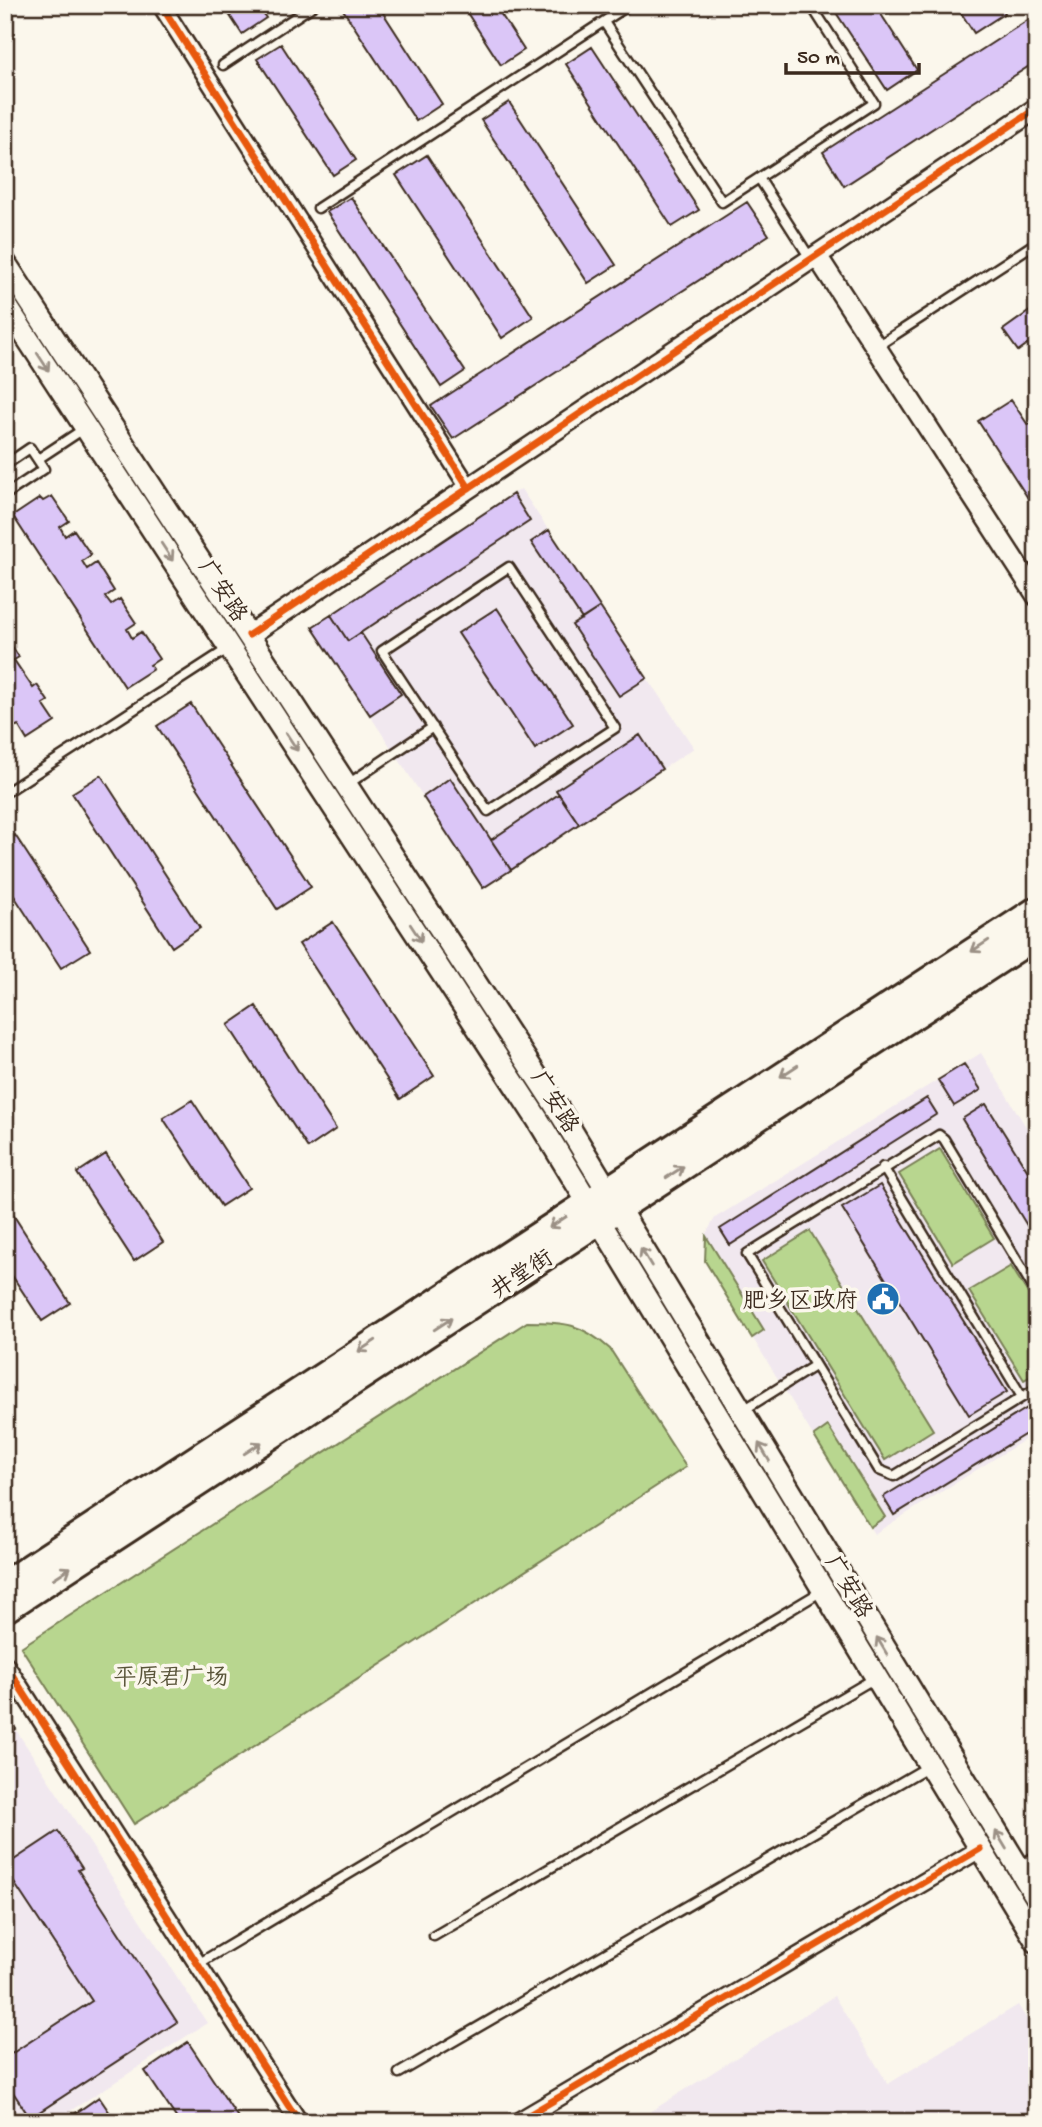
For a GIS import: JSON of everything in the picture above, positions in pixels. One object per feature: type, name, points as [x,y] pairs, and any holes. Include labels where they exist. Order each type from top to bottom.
[{"type":"main road","name":"广安路","points":[[5,263],[558,1109],[603,1206],[822,1591],[1037,1942]]},
{"type":"main road","name":"广安路","points":[[5,304],[531,1109],[603,1206],[739,1413],[1037,1898]]},
{"type":"main road","name":"井堂街","points":[[5,1610],[1037,909]]},
{"type":"main road","name":"井堂街","points":[[5,1583],[1037,936]]},
{"type":"street","points":[[161,5],[470,488]]},
{"type":"street","points":[[249,635],[1037,108]]},
{"type":"street","points":[[814,257],[1034,587]]},
{"type":"street","points":[[5,1664],[299,2122]]},
{"type":"street","points":[[517,2122],[980,1849]]},
{"type":"lane","points":[[223,65],[314,5]]},
{"type":"lane","points":[[318,208],[629,5]]},
{"type":"lane","points":[[604,22],[722,202],[874,103],[811,5]]},
{"type":"lane","points":[[759,178],[814,257]]},
{"type":"lane","points":[[876,347],[1037,242]]},
{"type":"lane","points":[[38,459],[86,428]]},
{"type":"lane","points":[[5,465],[30,448],[44,469],[5,495]]},
{"type":"lane","points":[[509,567],[615,728],[488,811],[433,727],[382,651],[509,567]]},
{"type":"lane","points":[[5,793],[230,648]]},
{"type":"lane","points":[[347,784],[433,727]]},
{"type":"lane","points":[[1037,1294],[944,1139],[939,1135],[883,1167],[747,1254],[879,1470],[894,1476],[1037,1388]]},
{"type":"lane","points":[[883,1167],[1022,1397]]},
{"type":"lane","points":[[739,1413],[814,1366]]},
{"type":"lane","points":[[198,1964],[822,1591]]},
{"type":"lane","points":[[434,1936],[875,1678]]},
{"type":"lane","points":[[399,2073],[929,1766]]},
{"type":"lane","points":[[1018,1867],[1037,1855]]},
{"type":"shaded area","points":[[521,489],[694,748],[483,888],[312,627]]},
{"type":"shaded area","name":"肥乡区政府","points":[[981,1053],[1037,1145],[1037,1432],[874,1534],[705,1261],[706,1234],[715,1218]]},
{"type":"shaded area","points":[[5,1713],[207,2023],[53,2122],[5,2122]]},
{"type":"shaded area","points":[[834,1996],[888,2084],[1018,2005],[1037,2036],[1037,2122],[634,2122]]},
{"type":"green space","points":[[940,1149],[994,1238],[953,1263],[899,1174]]},
{"type":"green space","points":[[810,1231],[933,1430],[885,1460],[762,1261]]},
{"type":"green space","points":[[706,1236],[764,1330],[752,1338],[705,1261]]},
{"type":"green space","points":[[1011,1266],[1037,1308],[1037,1373],[1024,1380],[969,1291]]},
{"type":"green space","name":"平原君广场","points":[[527,1322],[572,1326],[600,1340],[610,1349],[686,1467],[134,1824],[21,1647]]},
{"type":"green space","points":[[828,1426],[885,1517],[870,1527],[814,1436]]},
{"type":"building","points":[[223,5],[257,5],[266,18],[242,34]]},
{"type":"building","points":[[340,5],[378,5],[442,104],[416,121]]},
{"type":"building","points":[[462,5],[495,5],[524,50],[501,65]]},
{"type":"building","points":[[573,5],[593,5],[579,14]]},
{"type":"building","points":[[831,5],[875,5],[917,70],[887,90]]},
{"type":"building","points":[[956,5],[1000,5],[1005,13],[974,33]]},
{"type":"building","points":[[1037,14],[1037,61],[844,186],[823,152]]},
{"type":"building","points":[[281,44],[356,160],[333,175],[257,59]]},
{"type":"building","points":[[592,47],[699,210],[672,227],[566,64]]},
{"type":"building","points":[[509,102],[616,265],[588,283],[481,120]]},
{"type":"building","points":[[427,155],[533,317],[502,338],[396,175]]},
{"type":"building","points":[[351,197],[465,371],[441,387],[327,212]]},
{"type":"building","points":[[747,202],[769,235],[453,439],[431,406]]},
{"type":"building","points":[[1031,310],[1037,317],[1037,337],[1018,351],[1003,330]]},
{"type":"building","points":[[1011,400],[1028,425],[1032,423],[1037,430],[1037,512],[978,421]]},
{"type":"building","points":[[513,494],[530,521],[348,641],[331,615]]},
{"type":"building","points":[[52,496],[69,521],[60,527],[65,536],[74,530],[91,555],[82,561],[87,569],[96,563],[114,591],[105,597],[111,605],[120,599],[136,623],[127,629],[132,638],[141,632],[159,659],[150,665],[153,669],[125,687],[13,516],[40,498],[43,501]]},
{"type":"building","points":[[549,530],[600,607],[582,619],[531,542]]},
{"type":"building","points":[[600,607],[647,678],[619,696],[572,625]]},
{"type":"building","points":[[497,608],[573,724],[535,749],[458,633]]},
{"type":"building","points":[[331,615],[348,641],[361,633],[401,694],[370,715],[312,627]]},
{"type":"building","points":[[7,639],[19,657],[14,660],[33,688],[37,685],[48,701],[43,704],[55,722],[27,740],[18,725],[9,730],[5,724]]},
{"type":"building","points":[[191,704],[311,887],[277,909],[157,726]]},
{"type":"building","points":[[640,735],[662,769],[579,824],[556,790]]},
{"type":"building","points":[[101,775],[200,928],[172,947],[72,793]]},
{"type":"building","points":[[450,778],[511,870],[483,888],[423,797]]},
{"type":"building","points":[[559,794],[579,824],[511,870],[491,840]]},
{"type":"building","points":[[15,835],[90,950],[61,968],[5,882],[5,841]]},
{"type":"building","points":[[333,922],[434,1076],[400,1099],[299,944]]},
{"type":"building","points":[[256,1006],[336,1129],[308,1148],[228,1025]]},
{"type":"building","points":[[964,1064],[981,1090],[954,1106],[938,1080]]},
{"type":"building","points":[[927,1098],[937,1114],[730,1245],[720,1229]]},
{"type":"building","points":[[192,1100],[249,1188],[221,1206],[163,1118]]},
{"type":"building","points":[[986,1104],[1037,1186],[1037,1242],[962,1119]]},
{"type":"building","points":[[106,1154],[163,1242],[134,1261],[77,1173]]},
{"type":"building","points":[[880,1185],[1007,1392],[969,1415],[842,1208]]},
{"type":"building","points":[[5,1202],[70,1303],[42,1321],[5,1265]]},
{"type":"building","points":[[1037,1402],[1037,1427],[894,1515],[883,1497]]},
{"type":"building","points":[[5,1713],[16,1729],[5,1736]]},
{"type":"building","points":[[58,1831],[82,1868],[78,1870],[177,2022],[30,2118],[5,2080],[5,2058],[92,2001],[5,1869],[5,1866]]},
{"type":"building","points":[[188,2042],[241,2122],[179,2122],[145,2071]]},
{"type":"building","points":[[99,2097],[116,2122],[63,2122]]},
{"type":"cycle path","points":[[161,5],[469,488]]},
{"type":"cycle path","points":[[249,635],[1037,108]]},
{"type":"cycle path","points":[[5,1664],[299,2122]]},
{"type":"cycle path","points":[[517,2122],[980,1849]]},
{"type":"place","name":"肥乡区政府","points":[[883,1299]]}]
